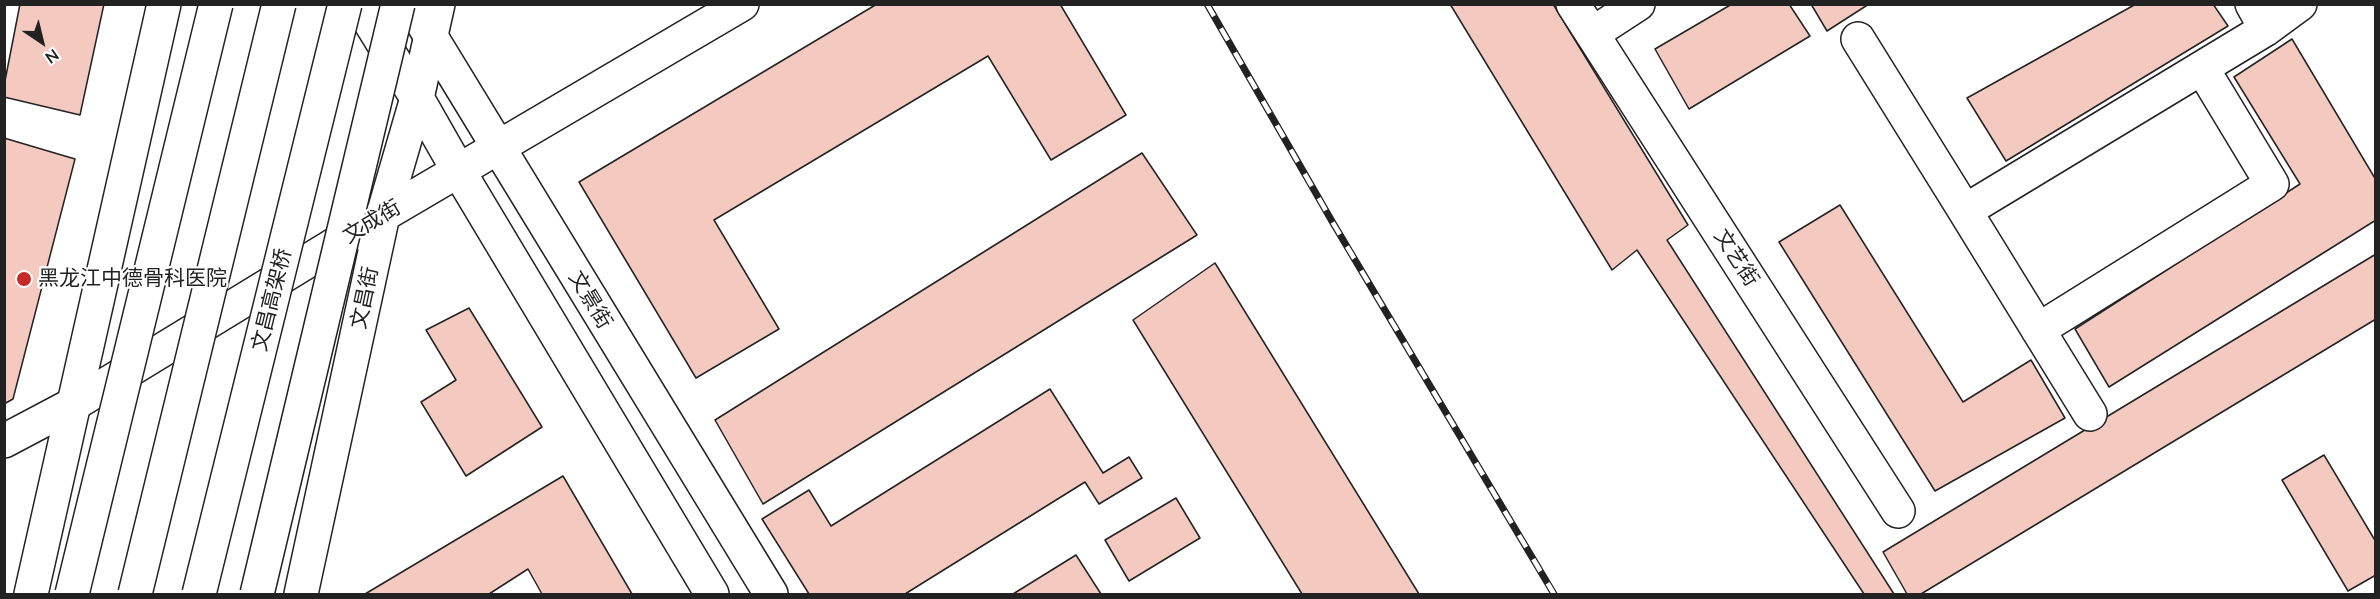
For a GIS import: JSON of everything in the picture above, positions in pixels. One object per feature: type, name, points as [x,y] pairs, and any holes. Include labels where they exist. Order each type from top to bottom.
[{"type":"main road","points":[[31,594],[164,4]]},
{"type":"main road","points":[[72,594],[216,4]]},
{"type":"main road","points":[[135,594],[279,4]]},
{"type":"main road","name":"文昌高架桥","points":[[199,594],[345,4]]},
{"type":"main road","points":[[359,4],[712,594]]},
{"type":"main road","points":[[257,594],[398,4]]},
{"type":"main road","name":"文景街","points":[[411,4],[771,594]]},
{"type":"main road","name":"文昌街","points":[[302,594],[383,215],[417,98],[438,4]]},
{"type":"main road","name":"文成街","points":[[4,441],[74,404],[458,170],[742,4]]},
{"type":"main road","name":"文艺街","points":[[1573,4],[1898,511]]},
{"type":"main road","points":[[1592,34],[1638,4]]},
{"type":"main road","points":[[1965,211],[2202,68],[2259,17],[2300,4]]},
{"type":"main road","points":[[1858,39],[2090,414]]},
{"type":"main road","points":[[2038,330],[2272,184],[2202,68]]},
{"type":"building","points":[[20,4],[104,4],[80,115],[4,97],[4,86]]},
{"type":"building","points":[[877,4],[1060,4],[1126,115],[1051,160],[988,56],[714,220],[779,329],[696,378],[579,182]]},
{"type":"building","points":[[1450,4],[1553,4],[1688,225],[1667,240],[1894,594],[1864,594],[1637,250],[1612,270]]},
{"type":"building","points":[[1732,4],[1789,4],[1810,36],[1689,109],[1655,49]]},
{"type":"building","points":[[1811,4],[1869,4],[1827,31]]},
{"type":"building","points":[[2136,4],[2213,4],[2228,26],[2006,161],[1967,98]]},
{"type":"building","points":[[2292,39],[2376,180],[2376,220],[2109,387],[2075,329],[2300,184],[2234,77]]},
{"type":"building","name":"黑龙江中德骨科医院","points":[[4,138],[75,159],[13,399],[4,404]]},
{"type":"building","points":[[1142,153],[1197,235],[763,504],[715,420]]},
{"type":"building","points":[[1840,205],[1963,402],[2031,360],[2065,418],[1935,491],[1779,242]]},
{"type":"building","points":[[2376,254],[2376,319],[1921,594],[1907,594],[1883,552]]},
{"type":"building","points":[[1215,263],[1419,594],[1302,594],[1133,320]]},
{"type":"building","points":[[469,308],[542,427],[466,476],[421,402],[456,380],[426,330]]},
{"type":"building","points":[[1050,389],[1103,473],[1129,457],[1142,478],[1099,504],[1085,482],[905,594],[809,594],[762,519],[809,490],[831,526]]},
{"type":"building","points":[[2324,455],[2376,542],[2376,575],[2348,591],[2282,480]]},
{"type":"building","points":[[563,476],[632,594],[542,594],[528,569],[489,594],[365,594]]},
{"type":"building","points":[[1176,498],[1200,538],[1129,581],[1105,540]]},
{"type":"building","points":[[1076,555],[1101,594],[1013,594]]},
{"type":"railway","points":[[1207,4],[1333,223],[1554,594]]},
{"type":"place","name":"黑龙江中德骨科医院","points":[[24,279]]}]
